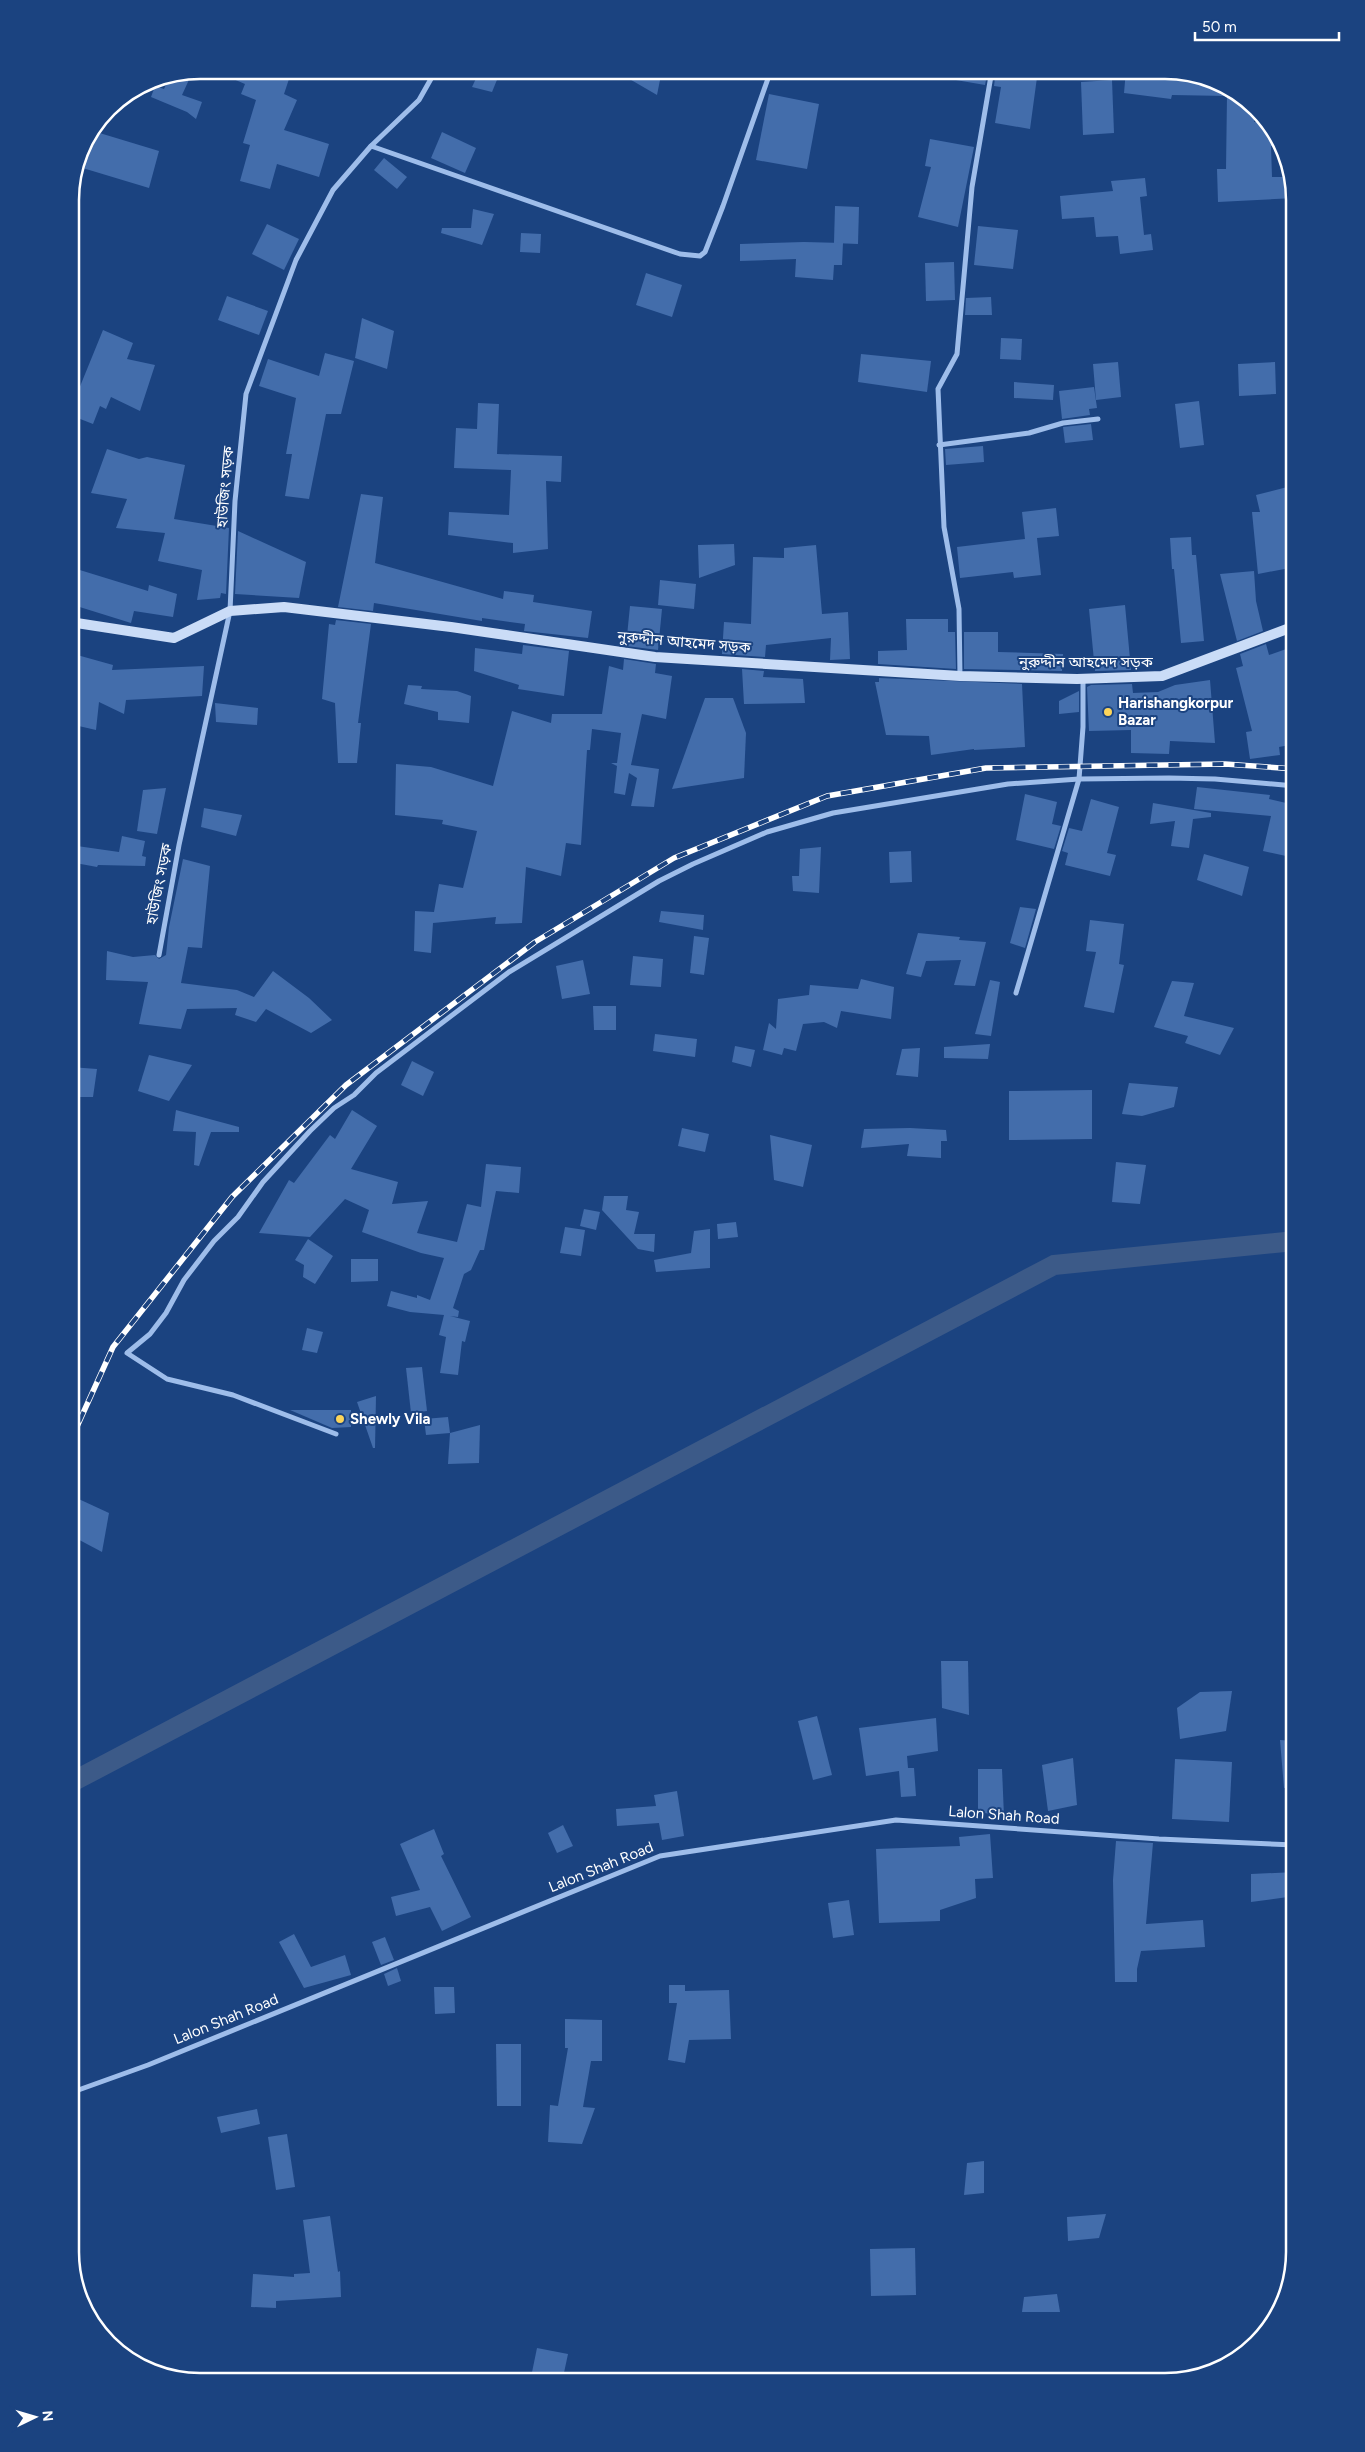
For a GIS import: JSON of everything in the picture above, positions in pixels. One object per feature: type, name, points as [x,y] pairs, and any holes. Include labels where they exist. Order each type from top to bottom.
[{"type":"main road","name":"নুরুদ্দীন আহমেদ সড়ক","points":[[79,623],[174,638],[230,611],[284,607],[451,627],[655,657],[960,676],[1083,679],[1162,676],[1286,629]]},
{"type":"street","name":"হাউজিং সড়ক","points":[[159,955],[181,836],[230,611],[235,501],[246,394],[296,260],[333,190],[371,146],[418,100],[431,79]]},
{"type":"street","points":[[371,146],[680,254],[700,256],[705,252],[723,206],[768,79]]},
{"type":"street","points":[[960,676],[959,609],[944,527],[938,389],[957,354],[972,187],[990,79]]},
{"type":"street","points":[[939,445],[1029,433],[1063,423],[1098,419]]},
{"type":"street","points":[[1016,993],[1079,779],[1083,727],[1083,679]]},
{"type":"street","points":[[336,1434],[233,1395],[166,1379],[127,1353],[150,1334],[161,1320],[184,1280],[214,1241],[238,1217],[263,1182],[310,1131],[376,1073],[533,956],[659,881],[736,845],[767,832],[864,807],[1008,784],[1079,779],[1215,779],[1286,785]]},
{"type":"street","name":"Lalon Shah Road","points":[[79,2090],[148,2065],[660,1856],[896,1820],[1159,1839],[1286,1845]]},
{"type":"building","points":[[233,79],[289,79],[284,94],[297,100],[284,130],[329,144],[319,177],[277,164],[270,189],[240,181],[250,145],[243,143],[256,100],[241,94],[245,84]]},
{"type":"building","points":[[476,79],[497,79],[492,92],[472,87]]},
{"type":"building","points":[[629,79],[660,79],[657,95]]},
{"type":"building","points":[[950,79],[986,79],[985,85]]},
{"type":"building","points":[[995,79],[1037,79],[1030,129],[995,123],[1001,87],[994,86]]},
{"type":"building","points":[[1125,79],[1173,79],[1204,85],[1226,95],[1251,114],[1254,118],[1254,122],[1258,122],[1270,139],[1274,146],[1271,146],[1272,177],[1284,177],[1286,198],[1218,202],[1217,169],[1226,169],[1227,96],[1172,95],[1171,99],[1124,93]]},
{"type":"building","points":[[189,80],[182,95],[202,102],[196,119],[187,112],[151,97],[154,88],[164,89],[167,83]]},
{"type":"building","points":[[1112,80],[1114,133],[1083,135],[1081,82]]},
{"type":"building","points":[[769,94],[819,104],[807,169],[756,160]]},
{"type":"building","points":[[442,132],[476,148],[465,173],[431,158]]},
{"type":"building","points":[[99,133],[159,151],[149,188],[83,168],[91,146]]},
{"type":"building","points":[[930,139],[974,147],[958,227],[918,217],[931,167],[925,166]]},
{"type":"building","points":[[384,158],[407,177],[397,189],[374,170]]},
{"type":"building","points":[[1145,178],[1147,196],[1140,197],[1144,235],[1151,234],[1153,250],[1120,254],[1118,236],[1096,237],[1094,217],[1062,219],[1060,196],[1113,191],[1111,181]]},
{"type":"building","points":[[835,206],[859,207],[858,244],[834,243]]},
{"type":"building","points":[[473,209],[494,214],[482,245],[441,233],[442,228],[471,228]]},
{"type":"building","points":[[267,224],[299,239],[284,270],[252,254]]},
{"type":"building","points":[[978,226],[1018,230],[1013,269],[974,265]]},
{"type":"building","points":[[521,233],[541,234],[540,253],[520,252]]},
{"type":"building","points":[[843,243],[842,265],[834,265],[833,280],[795,277],[796,259],[740,261],[740,244]]},
{"type":"building","points":[[954,262],[955,300],[926,301],[925,263]]},
{"type":"building","points":[[646,273],[682,285],[672,317],[636,305]]},
{"type":"building","points":[[227,296],[268,311],[259,335],[218,320]]},
{"type":"building","points":[[991,297],[992,315],[965,315],[966,298]]},
{"type":"building","points":[[362,318],[394,331],[387,369],[355,358]]},
{"type":"building","points":[[103,330],[133,343],[127,359],[155,365],[140,411],[111,397],[106,409],[100,406],[93,424],[79,419],[79,389]]},
{"type":"building","points":[[1001,338],[1022,339],[1021,360],[1000,359]]},
{"type":"building","points":[[325,353],[354,361],[341,414],[326,414],[309,499],[285,496],[292,454],[286,454],[296,398],[259,386],[268,359],[319,376]]},
{"type":"building","points":[[861,354],[931,361],[927,392],[858,382]]},
{"type":"building","points":[[1118,362],[1121,397],[1096,400],[1093,364]]},
{"type":"building","points":[[1275,362],[1276,394],[1239,396],[1238,364]]},
{"type":"building","points":[[1014,382],[1054,385],[1053,400],[1014,398]]},
{"type":"building","points":[[1094,387],[1097,408],[1089,409],[1090,415],[1062,419],[1059,391]]},
{"type":"building","points":[[1199,401],[1204,445],[1180,448],[1175,404]]},
{"type":"building","points":[[478,403],[499,404],[497,454],[562,456],[561,482],[546,481],[548,549],[513,553],[513,543],[448,535],[449,512],[509,515],[511,470],[454,468],[456,428],[477,429]]},
{"type":"building","points":[[1091,424],[1093,440],[1065,443],[1063,427]]},
{"type":"building","points":[[983,446],[984,462],[946,465],[945,449]]},
{"type":"building","points":[[107,449],[139,459],[147,457],[185,465],[174,519],[229,528],[226,594],[221,593],[220,598],[197,600],[202,570],[158,561],[165,533],[116,528],[127,499],[91,493]]},
{"type":"building","points":[[1286,487],[1286,569],[1258,574],[1252,512],[1260,512],[1256,495]]},
{"type":"building","points":[[361,494],[383,497],[375,563],[503,599],[504,591],[534,595],[533,602],[592,611],[588,638],[524,631],[525,624],[482,618],[482,621],[374,603],[373,611],[338,607]]},
{"type":"building","points":[[1056,508],[1059,536],[1037,538],[1041,575],[1014,578],[1013,572],[960,578],[957,547],[1025,539],[1022,512]]},
{"type":"building","points":[[238,531],[306,562],[299,598],[235,594]]},
{"type":"building","points":[[1191,537],[1192,555],[1196,555],[1204,641],[1181,643],[1170,538]]},
{"type":"building","points":[[734,544],[735,565],[699,578],[698,545]]},
{"type":"building","points":[[816,545],[822,614],[848,612],[850,659],[830,660],[831,638],[766,645],[765,657],[722,654],[724,622],[751,624],[753,557],[784,558],[784,548]]},
{"type":"building","points":[[79,570],[148,591],[149,585],[177,594],[173,617],[134,611],[131,623],[79,607]]},
{"type":"building","points":[[1254,571],[1256,601],[1263,631],[1237,641],[1220,574]]},
{"type":"building","points":[[660,580],[696,584],[694,609],[658,605]]},
{"type":"building","points":[[1125,605],[1131,670],[1095,671],[1089,609]]},
{"type":"building","points":[[630,606],[662,609],[658,650],[626,646]]},
{"type":"building","points":[[906,619],[948,619],[948,632],[955,632],[956,669],[878,664],[878,651],[907,650]]},
{"type":"building","points":[[336,620],[371,624],[358,723],[361,723],[357,763],[338,763],[335,703],[322,699],[329,624],[335,625]]},
{"type":"building","points":[[964,632],[998,632],[998,652],[1063,654],[1062,671],[964,669]]},
{"type":"building","points":[[1266,644],[1269,655],[1286,649],[1286,746],[1279,747],[1280,755],[1250,759],[1246,732],[1252,731],[1236,668],[1243,666],[1240,654]]},
{"type":"building","points":[[523,645],[569,651],[564,696],[518,689],[519,685],[474,671],[475,648],[522,654]]},
{"type":"building","points":[[79,656],[113,665],[112,670],[204,666],[202,696],[126,700],[124,714],[99,702],[96,730],[79,726]]},
{"type":"building","points":[[624,659],[656,664],[655,673],[672,676],[666,719],[642,714],[631,765],[659,769],[654,807],[631,806],[637,778],[629,773],[625,795],[614,793],[617,766],[611,763],[617,763],[621,733],[592,729],[590,750],[587,750],[581,845],[566,843],[561,876],[526,867],[522,923],[495,924],[496,917],[433,923],[431,953],[414,951],[415,911],[434,912],[439,884],[463,888],[477,831],[442,824],[443,820],[395,815],[396,764],[431,767],[493,786],[512,711],[551,723],[552,714],[602,714],[609,666],[623,670]]},
{"type":"building","points":[[742,669],[764,671],[763,677],[803,679],[805,703],[744,704]]},
{"type":"building","points":[[879,678],[1022,684],[1025,747],[974,749],[931,755],[929,736],[886,735],[875,682],[879,682]]},
{"type":"building","points":[[1210,680],[1215,743],[1170,741],[1169,754],[1131,753],[1131,730],[1089,731],[1087,687],[1091,685],[1132,684],[1133,693],[1158,692],[1175,685]]},
{"type":"building","points":[[408,685],[422,686],[421,689],[457,691],[471,696],[469,723],[438,720],[438,712],[404,704]]},
{"type":"building","points":[[1079,691],[1079,712],[1059,714],[1059,701]]},
{"type":"building","points":[[705,698],[733,698],[746,733],[744,778],[672,789]]},
{"type":"building","points":[[215,703],[258,708],[257,725],[216,722]]},
{"type":"building","points":[[1197,787],[1270,795],[1269,799],[1286,803],[1286,856],[1263,851],[1271,816],[1194,809]]},
{"type":"building","points":[[166,788],[157,834],[137,831],[143,790]]},
{"type":"building","points":[[1025,794],[1057,802],[1052,824],[1061,826],[1054,849],[1016,840]]},
{"type":"building","points":[[1091,799],[1119,807],[1107,853],[1116,855],[1110,876],[1065,865],[1068,853],[1062,851],[1069,828],[1082,831]]},
{"type":"building","points":[[1153,803],[1211,813],[1211,817],[1193,819],[1189,848],[1171,846],[1175,821],[1150,824]]},
{"type":"building","points":[[204,808],[242,815],[236,836],[201,827]]},
{"type":"building","points":[[122,836],[145,841],[142,856],[146,857],[145,866],[98,865],[97,867],[79,864],[79,846],[119,852]]},
{"type":"building","points":[[821,847],[819,893],[793,891],[792,876],[799,876],[800,849]]},
{"type":"building","points":[[911,851],[912,882],[890,883],[889,852]]},
{"type":"building","points":[[1204,854],[1249,867],[1242,896],[1197,880]]},
{"type":"building","points":[[183,859],[210,866],[202,948],[188,947],[181,983],[237,990],[254,997],[273,971],[309,998],[332,1020],[311,1033],[266,1009],[256,1022],[235,1015],[237,1008],[187,1009],[181,1029],[139,1024],[148,982],[106,980],[107,951],[133,957],[155,955],[159,959],[166,955],[169,927]]},
{"type":"building","points":[[1020,907],[1036,909],[1025,948],[1010,943]]},
{"type":"building","points":[[661,911],[704,915],[703,930],[659,922]]},
{"type":"building","points":[[1090,920],[1124,924],[1119,964],[1124,965],[1114,1013],[1084,1007],[1096,952],[1086,951]]},
{"type":"building","points":[[918,933],[960,937],[959,940],[986,942],[975,986],[954,985],[961,960],[926,961],[921,977],[906,974]]},
{"type":"building","points":[[694,936],[709,938],[704,975],[690,973]]},
{"type":"building","points":[[633,956],[663,959],[661,987],[630,985]]},
{"type":"building","points":[[583,960],[590,994],[562,999],[556,966]]},
{"type":"building","points":[[861,979],[894,987],[891,1019],[841,1011],[837,1028],[824,1022],[803,1024],[796,1051],[784,1048],[782,1055],[763,1050],[769,1023],[776,1029],[778,999],[809,995],[810,985],[858,989]]},
{"type":"building","points":[[990,980],[1000,982],[991,1036],[975,1034]]},
{"type":"building","points":[[1172,981],[1194,983],[1184,1016],[1234,1028],[1220,1055],[1185,1043],[1188,1036],[1154,1027]]},
{"type":"building","points":[[593,1006],[616,1006],[616,1030],[594,1030]]},
{"type":"building","points":[[655,1034],[697,1039],[695,1057],[653,1051]]},
{"type":"building","points":[[990,1044],[988,1059],[944,1058],[944,1047]]},
{"type":"building","points":[[735,1046],[755,1050],[751,1067],[732,1062]]},
{"type":"building","points":[[920,1048],[918,1077],[896,1075],[902,1049]]},
{"type":"building","points":[[149,1055],[192,1065],[169,1101],[138,1091]]},
{"type":"building","points":[[412,1061],[434,1072],[423,1096],[401,1085]]},
{"type":"building","points":[[79,1068],[97,1069],[93,1097],[79,1097]]},
{"type":"building","points":[[1129,1083],[1178,1087],[1174,1107],[1142,1116],[1122,1114]]},
{"type":"building","points":[[1092,1090],[1092,1139],[1009,1140],[1009,1091]]},
{"type":"building","points":[[176,1110],[239,1127],[239,1132],[211,1132],[199,1166],[194,1165],[196,1132],[173,1131]]},
{"type":"building","points":[[352,1110],[377,1126],[351,1169],[398,1182],[392,1204],[428,1201],[417,1233],[457,1242],[467,1204],[481,1207],[486,1164],[521,1167],[519,1193],[496,1191],[484,1250],[480,1250],[471,1270],[464,1274],[453,1308],[459,1311],[458,1317],[450,1316],[470,1321],[465,1342],[462,1341],[458,1375],[440,1373],[446,1337],[439,1335],[444,1315],[410,1312],[387,1306],[391,1291],[417,1298],[417,1295],[430,1300],[444,1258],[421,1253],[362,1232],[369,1210],[345,1199],[310,1237],[259,1233],[289,1180],[294,1183],[330,1135],[335,1139]]},
{"type":"building","points":[[682,1128],[709,1134],[705,1152],[678,1146]]},
{"type":"building","points":[[910,1128],[946,1130],[947,1141],[941,1141],[941,1158],[907,1156],[909,1144],[861,1148],[864,1129]]},
{"type":"building","points":[[770,1135],[812,1145],[803,1187],[774,1180]]},
{"type":"building","points":[[1116,1162],[1146,1165],[1140,1204],[1112,1202]]},
{"type":"building","points":[[604,1196],[628,1196],[626,1210],[639,1212],[634,1234],[655,1234],[654,1252],[638,1249],[602,1210]]},
{"type":"building","points":[[584,1209],[600,1212],[596,1230],[580,1226]]},
{"type":"building","points":[[736,1222],[738,1237],[718,1239],[717,1224]]},
{"type":"building","points":[[565,1227],[585,1230],[581,1256],[560,1253]]},
{"type":"building","points":[[710,1229],[710,1268],[656,1272],[654,1260],[691,1253],[694,1231]]},
{"type":"building","points":[[308,1239],[333,1256],[315,1284],[303,1277],[304,1265],[295,1260]]},
{"type":"building","points":[[351,1259],[378,1259],[378,1281],[351,1282]]},
{"type":"building","points":[[307,1328],[323,1332],[317,1353],[302,1350]]},
{"type":"building","points":[[422,1367],[427,1411],[411,1413],[406,1368]]},
{"type":"building","points":[[376,1396],[375,1448],[373,1448],[357,1402]]},
{"type":"building","points":[[290,1410],[351,1410],[351,1427],[332,1428]]},
{"type":"building","points":[[448,1417],[450,1433],[426,1435],[424,1419]]},
{"type":"building","points":[[480,1425],[479,1463],[448,1464],[450,1433]]},
{"type":"building","points":[[79,1499],[109,1513],[102,1552],[79,1540]]},
{"type":"building","points":[[941,1661],[968,1661],[969,1715],[942,1708]]},
{"type":"building","points":[[1232,1691],[1226,1731],[1180,1739],[1177,1708],[1200,1692]]},
{"type":"building","points":[[817,1716],[832,1775],[813,1780],[798,1721]]},
{"type":"building","points":[[936,1718],[938,1751],[907,1756],[908,1768],[914,1768],[916,1796],[901,1797],[899,1771],[866,1776],[859,1728]]},
{"type":"building","points":[[1280,1740],[1286,1740],[1286,1788],[1284,1788]]},
{"type":"building","points":[[1073,1758],[1077,1805],[1048,1811],[1042,1765]]},
{"type":"building","points":[[1175,1759],[1232,1762],[1229,1822],[1172,1819]]},
{"type":"building","points":[[978,1769],[1002,1769],[1004,1816],[978,1812]]},
{"type":"building","points":[[677,1791],[684,1836],[662,1840],[659,1823],[617,1826],[616,1809],[656,1806],[654,1795]]},
{"type":"building","points":[[563,1825],[573,1846],[557,1853],[548,1833]]},
{"type":"building","points":[[434,1829],[444,1854],[441,1856],[471,1917],[442,1931],[430,1907],[396,1916],[391,1897],[420,1890],[400,1844]]},
{"type":"building","points":[[990,1834],[993,1878],[975,1879],[976,1898],[940,1910],[940,1921],[879,1923],[876,1849],[960,1846],[959,1837]]},
{"type":"building","points":[[1116,1841],[1153,1843],[1146,1924],[1203,1920],[1205,1947],[1141,1951],[1137,1969],[1137,1982],[1115,1982],[1113,1880]]},
{"type":"building","points":[[1286,1872],[1286,1897],[1251,1902],[1251,1874]]},
{"type":"building","points":[[849,1900],[854,1935],[833,1938],[828,1903]]},
{"type":"building","points":[[294,1934],[311,1967],[345,1955],[351,1975],[304,1988],[279,1942]]},
{"type":"building","points":[[385,1937],[394,1960],[381,1965],[372,1942]]},
{"type":"building","points":[[397,1968],[401,1981],[388,1986],[384,1974]]},
{"type":"building","points":[[669,1985],[685,1985],[685,1991],[729,1990],[731,2039],[689,2040],[685,2063],[668,2060],[677,2003],[669,2003]]},
{"type":"building","points":[[434,1987],[454,1987],[455,2013],[435,2014]]},
{"type":"building","points":[[565,2019],[602,2020],[602,2061],[591,2061],[583,2107],[595,2108],[582,2144],[548,2142],[550,2105],[558,2106],[568,2048],[565,2048]]},
{"type":"building","points":[[496,2044],[521,2044],[521,2106],[497,2106]]},
{"type":"building","points":[[257,2109],[260,2124],[221,2133],[217,2117]]},
{"type":"building","points":[[287,2134],[295,2187],[276,2190],[268,2137]]},
{"type":"building","points":[[984,2161],[984,2193],[964,2195],[967,2163]]},
{"type":"building","points":[[1106,2214],[1099,2238],[1068,2241],[1067,2217]]},
{"type":"building","points":[[330,2216],[338,2272],[340,2271],[341,2297],[276,2301],[276,2308],[251,2307],[253,2274],[294,2277],[294,2274],[310,2273],[303,2220]]},
{"type":"building","points":[[915,2248],[916,2295],[871,2296],[870,2249]]},
{"type":"building","points":[[1057,2294],[1060,2312],[1022,2312],[1024,2297]]},
{"type":"building","points":[[537,2348],[568,2354],[564,2373],[532,2373]]},
{"type":"waterway","points":[[79,1778],[1054,1265],[1286,1242]]},
{"type":"railway","points":[[79,1422],[113,1347],[232,1197],[346,1085],[535,942],[674,858],[827,796],[986,768],[1225,764],[1286,768]]},
{"type":"place","name":"Harishangkorpur Bazar","points":[[1108,712]]},
{"type":"place","name":"Shewly Vila","points":[[340,1419]]}]
